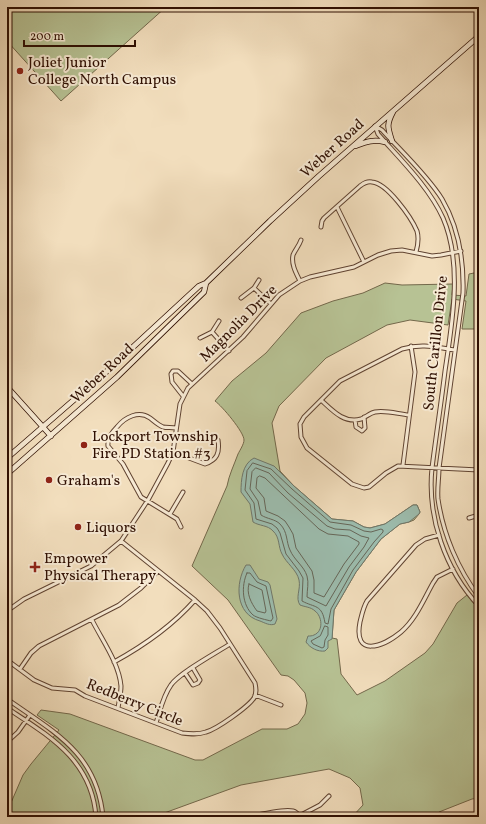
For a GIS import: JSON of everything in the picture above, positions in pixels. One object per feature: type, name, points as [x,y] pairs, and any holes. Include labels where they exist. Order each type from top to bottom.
[{"type":"main road","name":"Weber Road","points":[[7,458],[42,426],[106,372],[199,286],[206,283],[270,221],[479,36]]},
{"type":"main road","points":[[392,141],[388,121],[394,110]]},
{"type":"main road","points":[[352,147],[369,141],[385,142]]},
{"type":"main road","name":"Weber Road","points":[[7,474],[117,377],[204,292],[206,283]]},
{"type":"main road","points":[[7,387],[51,436]]},
{"type":"street","name":"South Carillon Drive","points":[[376,126],[392,141],[429,182],[442,199],[453,220],[459,240],[464,277],[463,293],[439,468],[438,498],[443,522],[452,549],[459,564],[479,597]]},
{"type":"street","name":"South Carillon Drive","points":[[376,126],[378,134],[422,185],[443,217],[448,233],[452,253],[455,284],[430,482],[439,535],[453,569],[479,606]]},
{"type":"street","points":[[321,227],[324,218],[365,182],[370,181],[382,185],[402,208],[416,230],[418,241],[416,252]]},
{"type":"street","points":[[337,207],[364,262]]},
{"type":"street","points":[[300,281],[293,259],[301,240]]},
{"type":"street","name":"Magnolia Drive","points":[[7,611],[24,599],[91,566],[120,541],[148,500],[163,474],[173,452],[180,404],[183,396],[192,384],[243,337],[280,295],[300,281],[310,277],[354,267],[391,251],[402,250],[432,256],[441,256],[461,251]]},
{"type":"street","points":[[241,298],[254,288],[259,280]]},
{"type":"street","points":[[254,288],[271,304]]},
{"type":"street","points":[[200,338],[212,332],[219,321]]},
{"type":"street","points":[[212,332],[229,351]]},
{"type":"street","points":[[455,350],[425,345],[402,348],[340,381],[304,417],[300,424],[301,437],[307,448],[352,484],[364,488],[369,487],[393,468],[403,465],[479,470]]},
{"type":"street","points":[[403,465],[415,372],[411,346]]},
{"type":"street","points":[[183,396],[172,382],[170,376],[173,371],[178,370],[192,384]]},
{"type":"street","points":[[321,400],[342,418],[355,420],[370,414],[384,411],[409,415]]},
{"type":"street","points":[[176,428],[164,427],[143,414],[138,414],[120,423],[109,438],[108,446],[123,464],[141,497],[177,519],[181,527]]},
{"type":"street","points":[[355,420],[356,427],[362,431],[365,428],[364,417]]},
{"type":"street","points":[[173,452],[205,464],[217,456],[220,449],[218,440]]},
{"type":"street","points":[[170,514],[183,492]]},
{"type":"street","points":[[469,518],[479,515]]},
{"type":"street","points":[[439,535],[425,539],[416,545],[367,601],[363,608],[358,631],[361,640],[367,645],[378,646],[400,633],[412,620],[437,577],[453,569]]},
{"type":"street","points":[[120,541],[207,611],[255,683],[255,695],[281,705]]},
{"type":"street","points":[[20,669],[31,653],[39,646],[112,609],[130,597],[158,571]]},
{"type":"street","points":[[114,662],[158,635],[180,616],[195,600]]},
{"type":"street","points":[[92,620],[114,662],[120,678],[121,688],[118,708]]},
{"type":"street","points":[[156,723],[171,684],[192,668],[230,644]]},
{"type":"street","name":"Redberry Circle","points":[[7,660],[43,684],[52,688],[75,690],[85,696],[182,733],[190,734],[208,732],[246,707],[255,695]]},
{"type":"street","points":[[185,673],[193,685],[198,683],[200,680],[192,668]]},
{"type":"street","points":[[7,699],[60,736],[82,759],[91,774],[97,789],[103,817]]},
{"type":"street","points":[[7,708],[56,741],[76,763],[85,777],[92,794],[96,817]]},
{"type":"street","points":[[7,742],[18,732],[30,715]]},
{"type":"street","points":[[251,817],[290,810],[300,816],[320,805],[330,796]]},
{"type":"green space","points":[[7,7],[166,7],[61,101],[7,41]]},
{"type":"green space","points":[[479,272],[479,334],[474,329],[462,329],[466,301],[452,299],[448,325],[410,320],[387,325],[326,358],[279,406],[272,423],[280,471],[294,486],[332,519],[353,521],[364,527],[370,528],[385,524],[413,505],[417,505],[420,512],[414,520],[400,524],[381,539],[356,572],[334,610],[332,638],[337,639],[341,674],[357,695],[385,681],[425,653],[433,644],[457,603],[467,595],[479,610],[479,798],[472,799],[439,812],[440,817],[352,817],[363,805],[360,788],[350,778],[329,769],[241,785],[157,817],[7,817],[7,812],[23,775],[59,730],[37,715],[41,710],[70,714],[195,760],[203,760],[262,729],[287,729],[298,724],[305,714],[307,703],[305,693],[294,680],[288,676],[281,675],[228,600],[192,566],[227,486],[238,454],[244,442],[243,436],[237,425],[215,401],[232,381],[266,353],[301,313],[333,301],[363,293],[385,283],[402,285],[453,284],[452,295],[466,296],[469,274]]},
{"type":"water","points":[[254,458],[274,466],[294,486],[332,519],[353,521],[364,527],[370,528],[385,524],[413,505],[417,505],[420,512],[409,522],[400,524],[381,539],[356,572],[334,610],[332,639],[328,641],[328,648],[325,651],[314,649],[306,642],[308,636],[312,636],[317,633],[321,627],[319,616],[310,608],[300,605],[298,599],[298,576],[282,554],[275,533],[269,528],[253,522],[250,504],[241,492],[243,473],[247,464]]},
{"type":"water","points":[[246,565],[250,565],[259,579],[268,582],[270,585],[277,619],[275,624],[271,625],[252,617],[246,612],[242,605],[239,589],[242,572]]},
{"type":"place","name":"Joliet Junior College North Campus","points":[[20,71]]},
{"type":"place","name":"Lockport Township Fire PD Station #3","points":[[84,445]]},
{"type":"place","name":"Graham's","points":[[49,480]]},
{"type":"place","name":"Liquors","points":[[78,527]]},
{"type":"place","name":"Empower Physical Therapy","points":[[35,567]]}]
